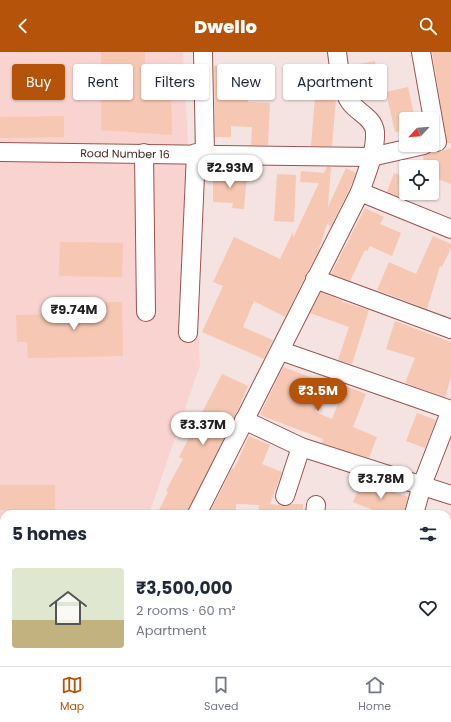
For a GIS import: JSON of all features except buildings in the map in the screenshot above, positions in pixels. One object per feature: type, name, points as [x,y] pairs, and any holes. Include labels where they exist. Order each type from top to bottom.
[{"type":"street","points":[[188,333],[201,154],[203,52]]},
{"type":"street","points":[[199,510],[244,420],[281,351],[315,279],[360,192],[371,157],[375,132],[371,123],[362,112],[350,103],[344,89],[336,52]]},
{"type":"street","points":[[421,52],[431,112]]},
{"type":"street","name":"Road Number 16","points":[[0,152],[371,157],[399,151]]},
{"type":"street","points":[[144,153],[146,312]]},
{"type":"street","points":[[360,192],[451,229]]},
{"type":"street","points":[[315,279],[451,329]]},
{"type":"street","points":[[281,351],[451,410],[422,486],[415,510]]},
{"type":"street","points":[[244,420],[301,447],[451,495]]},
{"type":"street","points":[[285,496],[301,447]]},
{"type":"shaded area","points":[[0,52],[183,52],[184,64],[141,64],[141,100],[186,100],[200,365],[150,510],[0,510]]}]
